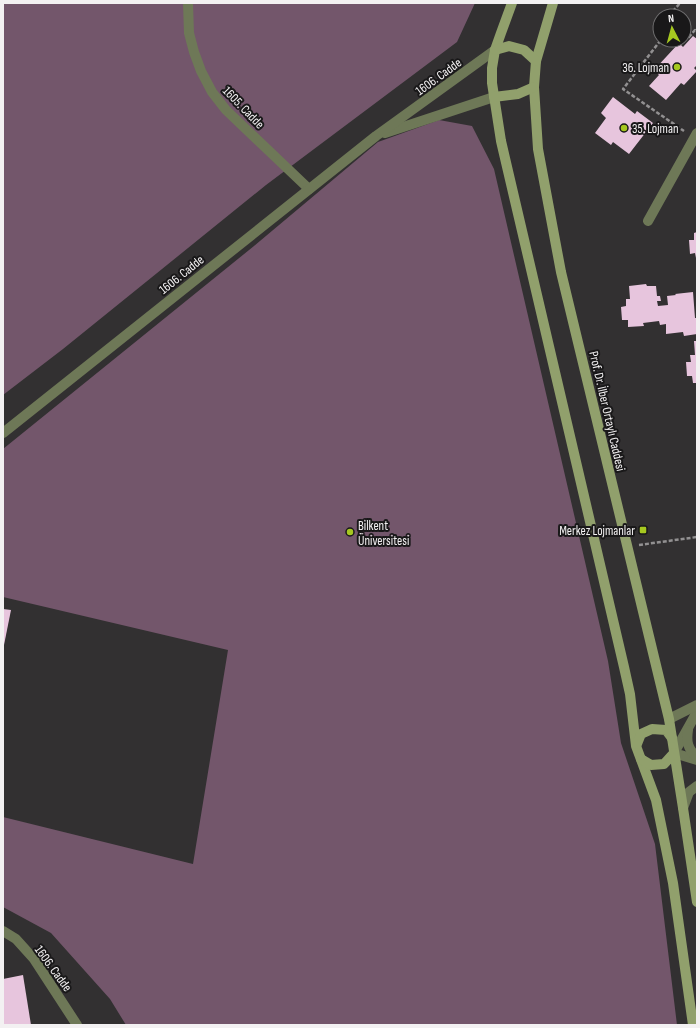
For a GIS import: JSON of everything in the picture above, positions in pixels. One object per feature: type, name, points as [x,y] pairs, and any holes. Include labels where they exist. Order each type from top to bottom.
[{"type":"street","name":"1605. Cadde","points":[[188,3],[189,33],[194,52],[201,71],[212,92],[226,110],[309,189]]},
{"type":"street","points":[[512,3],[495,50],[492,68],[492,83],[501,141],[624,667],[630,694],[636,746],[656,800],[674,883],[693,1025]]},
{"type":"street","name":"Prof. Dr. İlber Ortaylı Caddesi","points":[[553,3],[536,61],[534,87],[538,149],[561,272],[669,719],[697,902]]},
{"type":"street","points":[[495,50],[510,46],[524,50],[536,61]]},
{"type":"street","name":"1606. Cadde","points":[[3,433],[376,136],[495,50]]},
{"type":"street","points":[[494,96],[518,94],[534,87]]},
{"type":"street","name":"1606. Cadde","points":[[376,136],[494,96]]},
{"type":"street","points":[[648,221],[696,135]]},
{"type":"street","points":[[669,719],[697,705]]},
{"type":"street","points":[[641,759],[650,765],[664,764],[674,753],[697,712]]},
{"type":"street","points":[[689,724],[687,739],[690,751],[697,759]]},
{"type":"street","points":[[636,746],[641,734],[652,729],[666,730],[672,738]]},
{"type":"street","points":[[674,753],[697,759]]},
{"type":"street","points":[[683,808],[690,792],[697,786]]},
{"type":"street","name":"1606. Cadde","points":[[3,931],[16,939],[34,959],[77,1025]]},
{"type":"path","points":[[655,48],[623,89],[676,126],[696,135]]},
{"type":"path","points":[[627,547],[697,537]]},
{"type":"shaded area","points":[[3,3],[475,3],[457,42],[266,185],[63,349],[3,395]]},
{"type":"shaded area","points":[[439,120],[472,126],[494,169],[608,661],[621,743],[655,844],[677,1025],[126,1025],[110,999],[51,933],[3,907],[3,817],[193,864],[228,650],[3,597],[3,449],[254,246],[378,142]]},
{"type":"building","name":"36. Lojman","points":[[693,36],[697,39],[697,65],[694,68],[697,71],[684,85],[681,83],[666,100],[649,86],[659,75],[654,70],[674,48],[692,48]]},
{"type":"building","name":"35. Lojman","points":[[613,97],[635,114],[637,111],[653,123],[629,154],[613,142],[611,145],[595,133],[606,118],[601,113]]},
{"type":"building","points":[[697,232],[696,258],[695,253],[690,254],[689,240],[694,240],[694,233]]},
{"type":"building","points":[[646,284],[647,286],[656,286],[657,296],[660,296],[661,301],[657,301],[658,306],[668,305],[667,296],[693,292],[695,318],[697,318],[697,334],[684,336],[683,332],[666,334],[666,324],[660,325],[659,321],[643,323],[644,326],[628,327],[628,320],[622,320],[621,307],[626,306],[626,299],[630,299],[629,286]]},
{"type":"building","points":[[694,341],[697,341],[697,383],[693,383],[692,376],[687,376],[686,362],[691,362],[690,355],[695,355]]},
{"type":"building","points":[[3,609],[11,610],[4,645],[3,645]]},
{"type":"building","points":[[23,975],[31,1025],[3,1025],[3,979]]},
{"type":"place","name":"36. Lojman","points":[[677,67]]},
{"type":"place","name":"35. Lojman","points":[[624,128]]},
{"type":"place","name":"Merkez Lojmanlar","points":[[643,530]]},
{"type":"place","name":"Bilkent Üniversitesi","points":[[350,532]]}]
